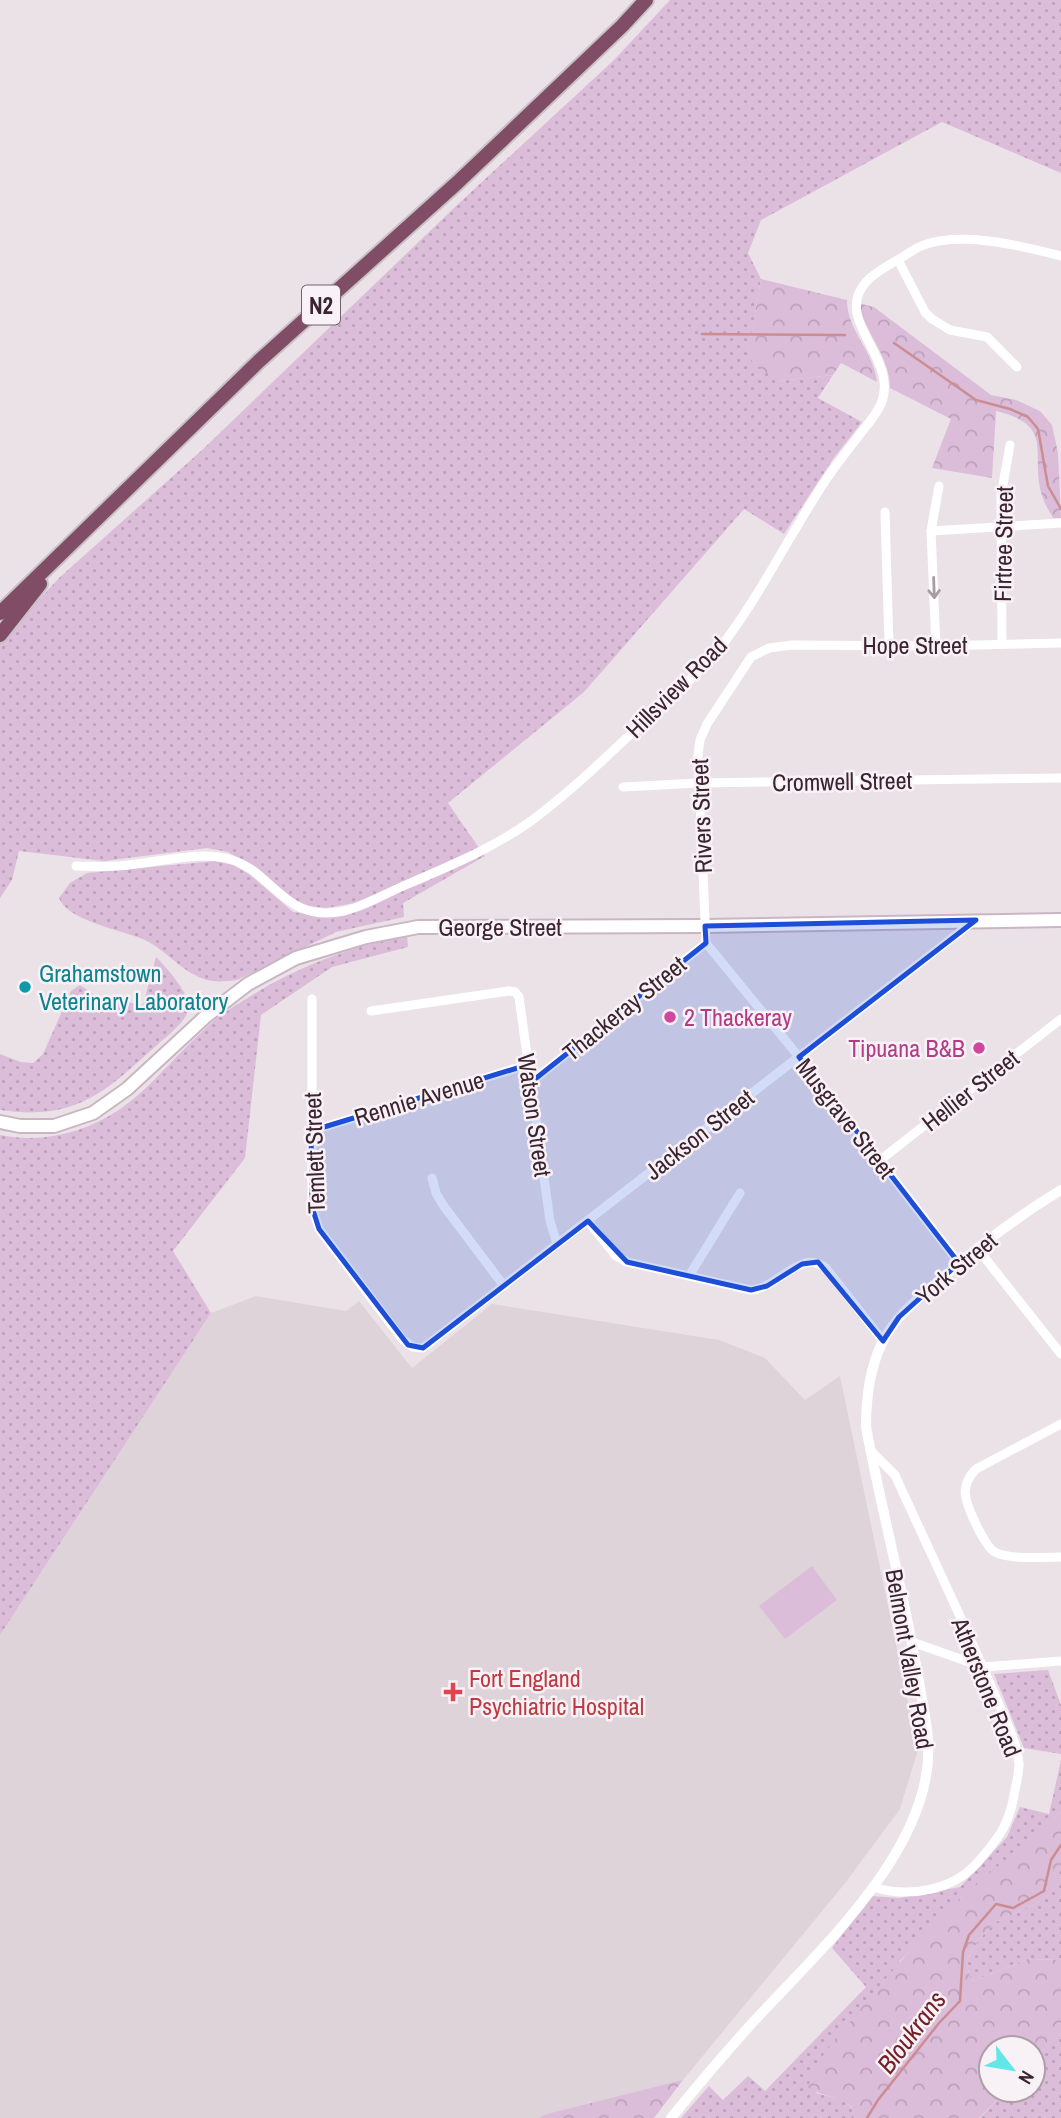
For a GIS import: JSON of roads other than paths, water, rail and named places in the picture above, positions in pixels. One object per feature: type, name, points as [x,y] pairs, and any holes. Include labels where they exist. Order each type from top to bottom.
[{"type":"highway","name":"N2","points":[[0,613],[240,379],[458,182],[646,0]]},
{"type":"highway","points":[[0,635],[58,557]]},
{"type":"main road","name":"George Street","points":[[0,1122],[20,1126],[54,1126],[93,1113],[127,1089],[205,1017],[248,984],[296,958],[333,945],[418,927],[705,926],[1061,919]]},
{"type":"street","name":"Hillsview Road","points":[[76,866],[117,866],[223,857],[249,868],[276,892],[304,910],[330,913],[348,910],[447,867],[505,838],[532,820],[636,729],[716,653],[830,474],[875,415],[882,402],[884,379],[880,364],[860,325],[855,305],[857,296],[868,280],[922,245],[944,240],[965,239],[1036,249],[1061,256]]},
{"type":"street","points":[[898,260],[925,312],[932,319],[950,330],[987,337],[1017,367]]},
{"type":"street","name":"Firtree Street","points":[[1002,644],[1001,496],[1010,445]]},
{"type":"street","points":[[936,646],[931,531],[939,486]]},
{"type":"street","points":[[885,512],[889,645]]},
{"type":"street","points":[[931,531],[1061,523]]},
{"type":"street","name":"Hope Street","points":[[769,648],[792,645],[1061,643]]},
{"type":"street","name":"Rivers Street","points":[[705,926],[698,783],[700,740],[707,724],[751,657],[769,648]]},
{"type":"street","name":"Cromwell Street","points":[[623,787],[698,783],[1061,778]]},
{"type":"street","name":"Jackson Street","points":[[423,1348],[976,920]]},
{"type":"street","name":"Thackeray Street","points":[[530,1083],[706,943],[705,926]]},
{"type":"street","name":"Musgrave Street","points":[[706,943],[959,1262]]},
{"type":"street","name":"Watson Street","points":[[371,1011],[515,992],[521,1004],[527,1066],[550,1221],[557,1244]]},
{"type":"street","name":"Temlett Street","points":[[312,999],[313,1207],[319,1229],[403,1340],[413,1347],[423,1348]]},
{"type":"street","name":"Hellier Street","points":[[879,1161],[1061,1019]]},
{"type":"street","name":"Rennie Avenue","points":[[312,1130],[527,1066]]},
{"type":"street","points":[[432,1178],[443,1205],[504,1286]]},
{"type":"street","name":"York Street","points":[[872,1366],[883,1340],[899,1317],[959,1262],[1061,1189]]},
{"type":"street","points":[[689,1276],[740,1193]]},
{"type":"street","points":[[588,1221],[615,1255],[627,1262],[758,1290],[802,1264],[818,1262],[826,1268],[883,1340]]},
{"type":"street","points":[[977,1248],[1061,1354]]},
{"type":"street","name":"Belmont Valley Road","points":[[671,2118],[728,2049],[836,1933],[873,1887],[908,1831],[924,1790],[928,1741],[912,1642],[866,1427],[866,1402],[872,1366]]},
{"type":"street","points":[[1061,1424],[976,1469],[969,1475],[965,1497],[988,1546],[994,1552],[1008,1556],[1061,1557]]},
{"type":"street","name":"Atherstone Road","points":[[871,1451],[894,1475],[983,1667],[1012,1736],[1018,1758],[1010,1818],[974,1867],[949,1884],[899,1893],[873,1887]]},
{"type":"street","points":[[912,1642],[983,1667],[1061,1661]]},
{"type":"waterway","points":[[702,334],[845,335]]},
{"type":"waterway","points":[[894,343],[976,400],[1028,417],[1038,429],[1048,486],[1061,509]]},
{"type":"waterway","name":"Bloukrans","points":[[867,2118],[878,2100],[939,2023],[960,2001],[963,1952],[969,1935],[996,1904],[1013,1908],[1044,1891],[1051,1860],[1061,1845]]},
{"type":"place","name":"Grahamstown Veterinary Laboratory","points":[[25,987]]},
{"type":"place","name":"2 Thackeray","points":[[670,1017]]},
{"type":"place","name":"Tipuana B&B","points":[[979,1048]]},
{"type":"place","name":"Fort England Psychiatric Hospital","points":[[453,1692]]}]
